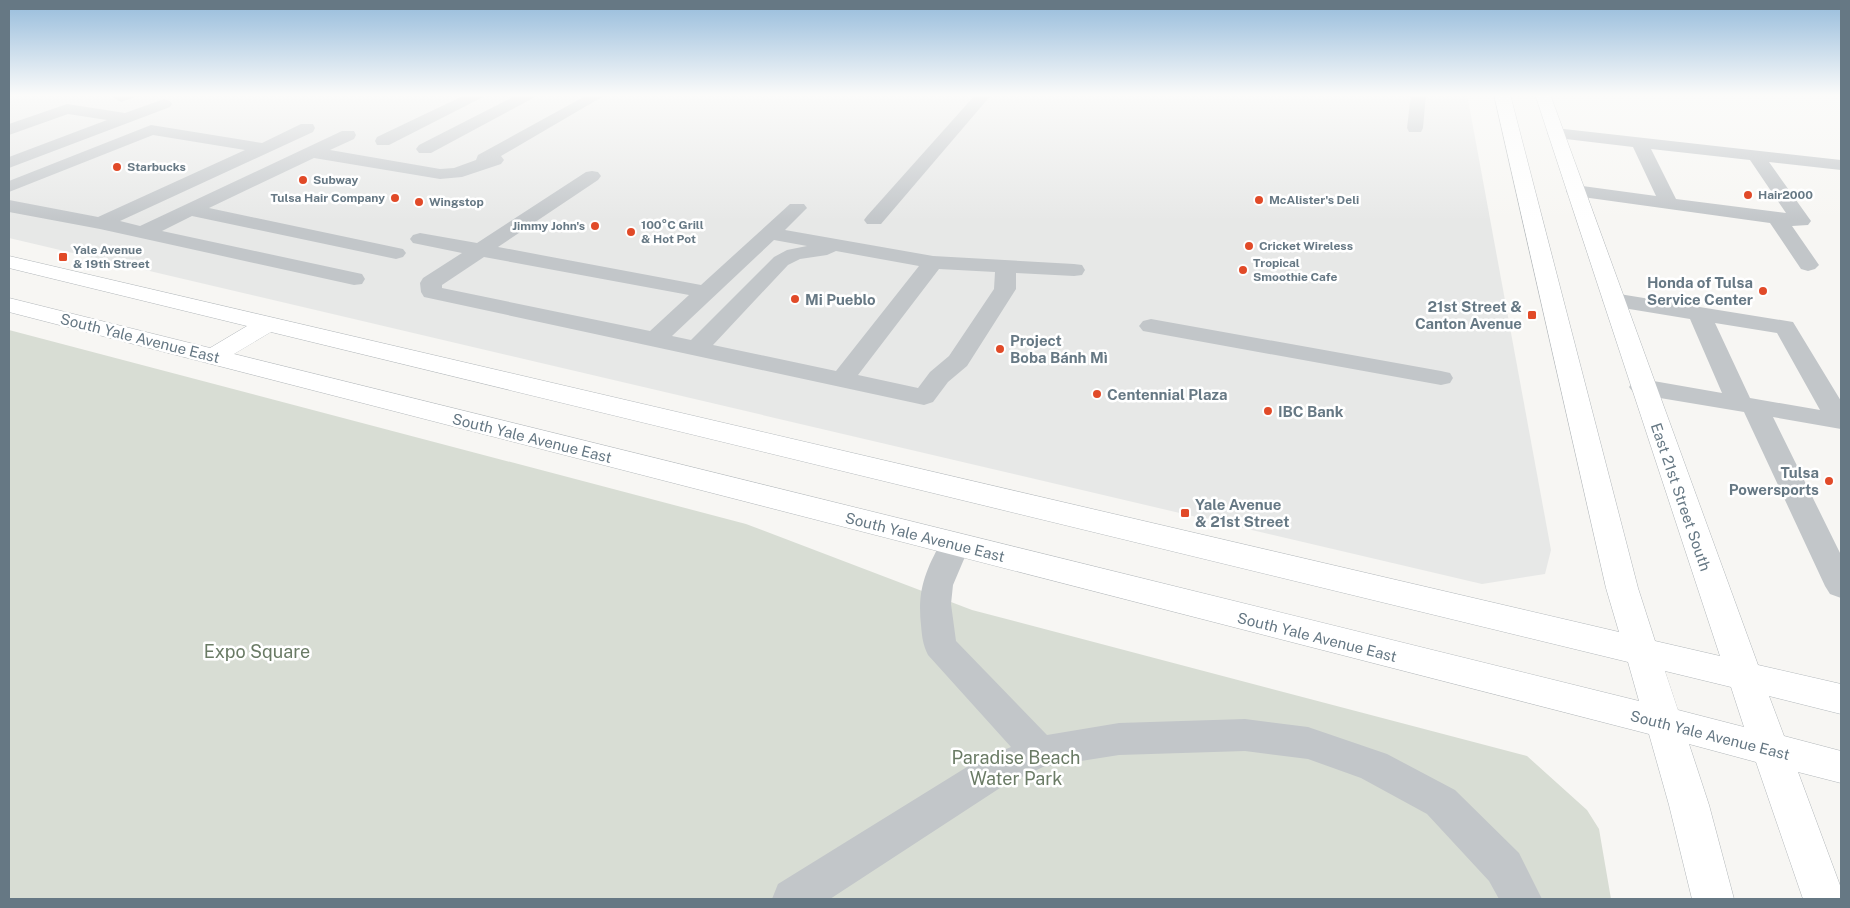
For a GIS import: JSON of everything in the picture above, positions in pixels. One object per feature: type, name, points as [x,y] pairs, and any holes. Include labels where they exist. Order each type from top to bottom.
[{"type":"main road","name":"East 21st Street South","points":[[1534,136],[1622,588],[1689,805],[1713,899]]},
{"type":"main road","name":"East 21st Street South","points":[[1536,136],[1575,191],[1642,387],[1824,899]]},
{"type":"main road","points":[[9,262],[1841,699]]},
{"type":"main road","name":"South Yale Avenue East","points":[[9,305],[1664,724],[1841,767]]},
{"type":"main road","points":[[212,357],[268,324]]},
{"type":"street","points":[[9,163],[79,136]]},
{"type":"street","points":[[9,188],[135,136]]},
{"type":"street","points":[[191,136],[264,148]]},
{"type":"street","points":[[100,223],[289,136]]},
{"type":"street","points":[[143,232],[345,136]]},
{"type":"street","points":[[383,141],[392,136]]},
{"type":"street","points":[[425,148],[448,136]]},
{"type":"street","points":[[312,152],[440,174],[456,173],[489,160],[528,136]]},
{"type":"street","points":[[874,220],[947,136]]},
{"type":"street","points":[[1565,136],[1639,142],[1841,165]]},
{"type":"street","points":[[1639,142],[1669,204]]},
{"type":"street","points":[[1575,191],[1801,221],[1756,156]]},
{"type":"street","points":[[592,176],[431,283],[432,292],[924,397],[939,377],[958,361],[1005,289],[1006,266]]},
{"type":"street","points":[[9,206],[143,232],[354,279]]},
{"type":"street","points":[[654,340],[797,208]]},
{"type":"street","points":[[189,210],[396,254]]},
{"type":"street","points":[[1777,218],[1808,265]]},
{"type":"street","points":[[769,233],[933,262],[1074,270]]},
{"type":"street","points":[[420,239],[706,292]]},
{"type":"street","points":[[696,349],[785,258],[840,246]]},
{"type":"street","points":[[842,380],[933,262]]},
{"type":"street","points":[[1613,300],[1785,327],[1841,421]]},
{"type":"street","points":[[1699,314],[1841,586]]},
{"type":"street","points":[[1151,326],[1441,378]]},
{"type":"street","points":[[1642,387],[1841,421]]},
{"type":"street","points":[[956,545],[937,584],[935,604],[940,646],[1039,752]]},
{"type":"street","points":[[793,899],[989,774],[1039,752],[1119,738],[1245,735],[1308,743],[1374,766],[1441,802],[1504,867],[1521,899]]},
{"type":"shaded area","name":"Centennial Plaza","points":[[9,136],[1475,136],[1551,550],[1545,574],[1482,584],[9,238]]},
{"type":"green space","name":"Expo Square","points":[[9,330],[746,524],[972,610],[1527,756],[1587,810],[1599,829],[1611,899],[9,899]]},
{"type":"place","name":"Starbucks","points":[[117,167]]},
{"type":"place","name":"Subway","points":[[303,180]]},
{"type":"place","name":"Hair2000","points":[[1748,195]]},
{"type":"place","name":"Tulsa Hair Company","points":[[395,198]]},
{"type":"place","name":"McAlister's Deli","points":[[1259,200]]},
{"type":"place","name":"Wingstop","points":[[419,202]]},
{"type":"place","name":"Jimmy John's","points":[[595,226]]},
{"type":"place","name":"100°C Grill & Hot Pot","points":[[631,232]]},
{"type":"place","name":"Cricket Wireless","points":[[1249,246]]},
{"type":"place","name":"Yale Avenue & 19th Street","points":[[63,257]]},
{"type":"place","name":"Tropical Smoothie Cafe","points":[[1243,270]]},
{"type":"place","name":"Honda of Tulsa Service Center","points":[[1763,291]]},
{"type":"place","name":"Mi Pueblo","points":[[795,299]]},
{"type":"place","name":"21st Street & Canton Avenue","points":[[1532,315]]},
{"type":"place","name":"Project Boba Bánh Mì","points":[[1000,349]]},
{"type":"place","name":"Centennial Plaza","points":[[1097,394]]},
{"type":"place","name":"IBC Bank","points":[[1268,411]]},
{"type":"place","name":"Tulsa Powersports","points":[[1829,481]]},
{"type":"place","name":"Yale Avenue & 21st Street","points":[[1185,513]]},
{"type":"park label","name":"Paradise Beach Water Park","points":[[1016,768]]}]
